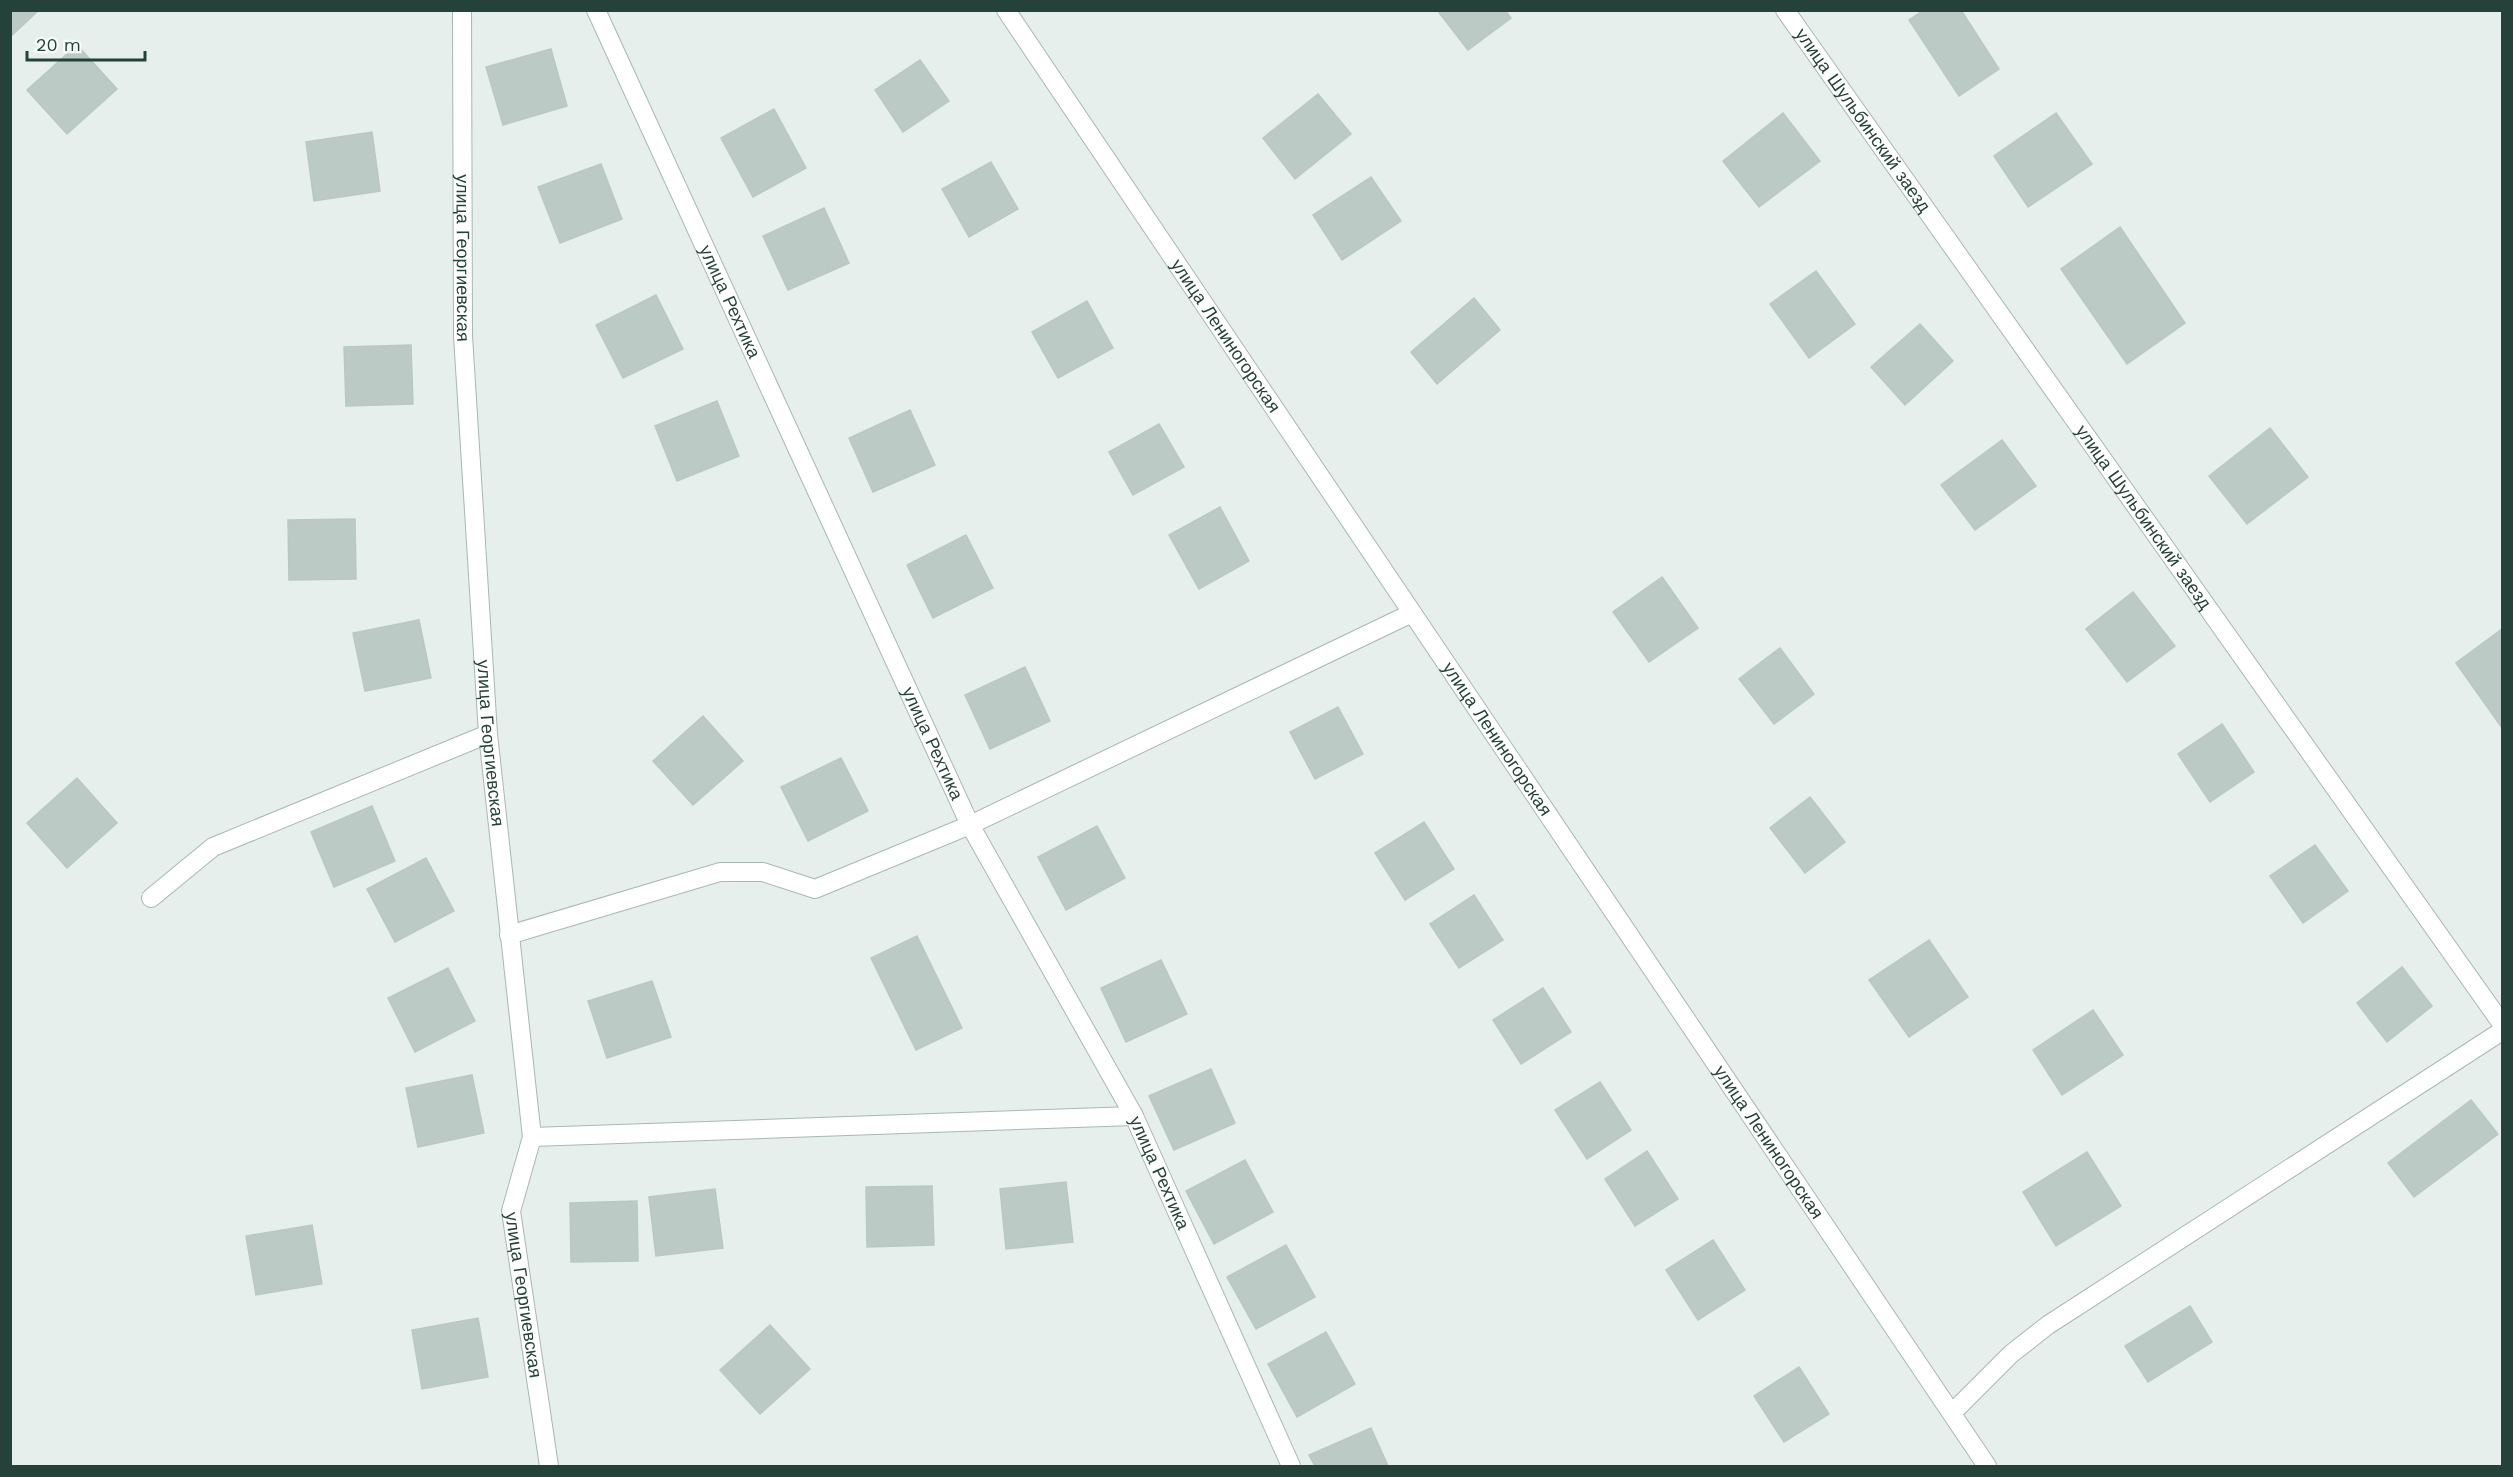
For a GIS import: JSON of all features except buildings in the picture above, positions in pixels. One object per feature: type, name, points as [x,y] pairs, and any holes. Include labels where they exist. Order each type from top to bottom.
[{"type":"street","name":"улица Георгиевская","points":[[462,10],[463,336],[488,734],[532,1137],[511,1211],[549,1467]]},
{"type":"street","name":"улица Рехтика","points":[[596,10],[970,825],[1134,1116],[1291,1467]]},
{"type":"street","name":"улица Лениногорская","points":[[1006,10],[1988,1467]]},
{"type":"street","name":"улица Шульбинский заезд","points":[[1785,10],[2502,1024]]},
{"type":"street","points":[[509,935],[720,872],[764,872],[815,889],[970,825],[1412,613]]},
{"type":"street","points":[[151,898],[213,847],[488,734]]},
{"type":"street","points":[[1952,1413],[2011,1354],[2048,1325],[2502,1031]]},
{"type":"street","points":[[532,1137],[1134,1116]]}]
